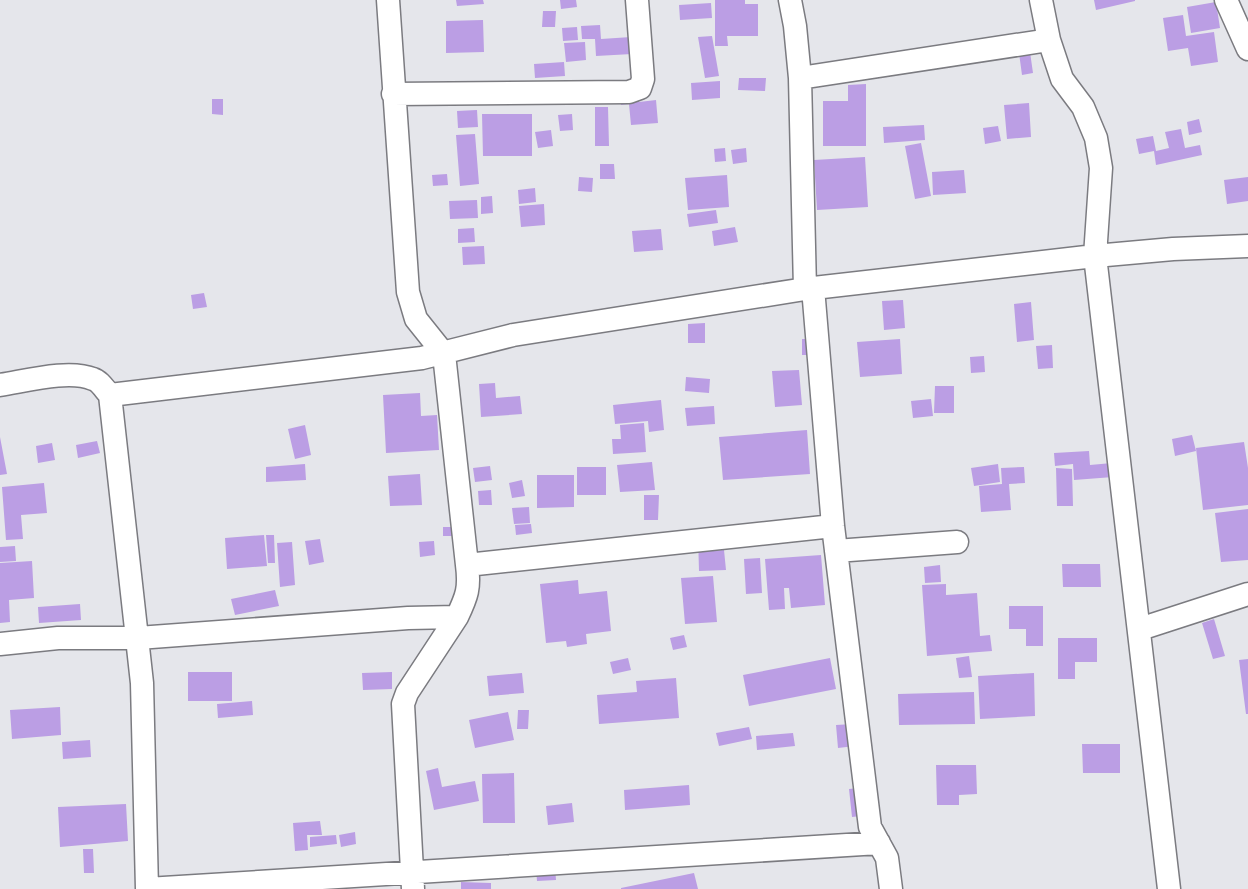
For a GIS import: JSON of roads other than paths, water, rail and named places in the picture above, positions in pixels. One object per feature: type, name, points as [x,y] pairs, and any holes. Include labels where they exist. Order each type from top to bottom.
[{"type":"street","points":[[388,0],[408,292],[416,319],[444,354],[469,584],[458,617],[406,693],[403,704],[413,881]]},
{"type":"street","points":[[393,94],[629,92],[640,88],[643,79],[637,0]]},
{"type":"street","points":[[790,0],[800,78],[809,288],[833,526],[870,827],[887,858],[891,889]]},
{"type":"street","points":[[1041,0],[1049,40],[1062,79],[1083,106],[1096,138],[1101,168],[1095,256],[1169,889]]},
{"type":"street","points":[[1226,0],[1248,49]]},
{"type":"street","points":[[800,78],[1049,40]]},
{"type":"street","points":[[110,395],[296,374],[444,354],[513,335],[809,288],[1095,256],[1173,249],[1248,246]]},
{"type":"street","points":[[0,385],[62,375],[81,376],[95,379],[110,395],[142,683],[147,889],[413,881],[879,843]]},
{"type":"street","points":[[467,565],[833,526]]},
{"type":"street","points":[[836,551],[957,542]]},
{"type":"street","points":[[1140,629],[1248,594]]},
{"type":"street","points":[[0,644],[58,638],[138,638],[408,618],[458,617]]}]
